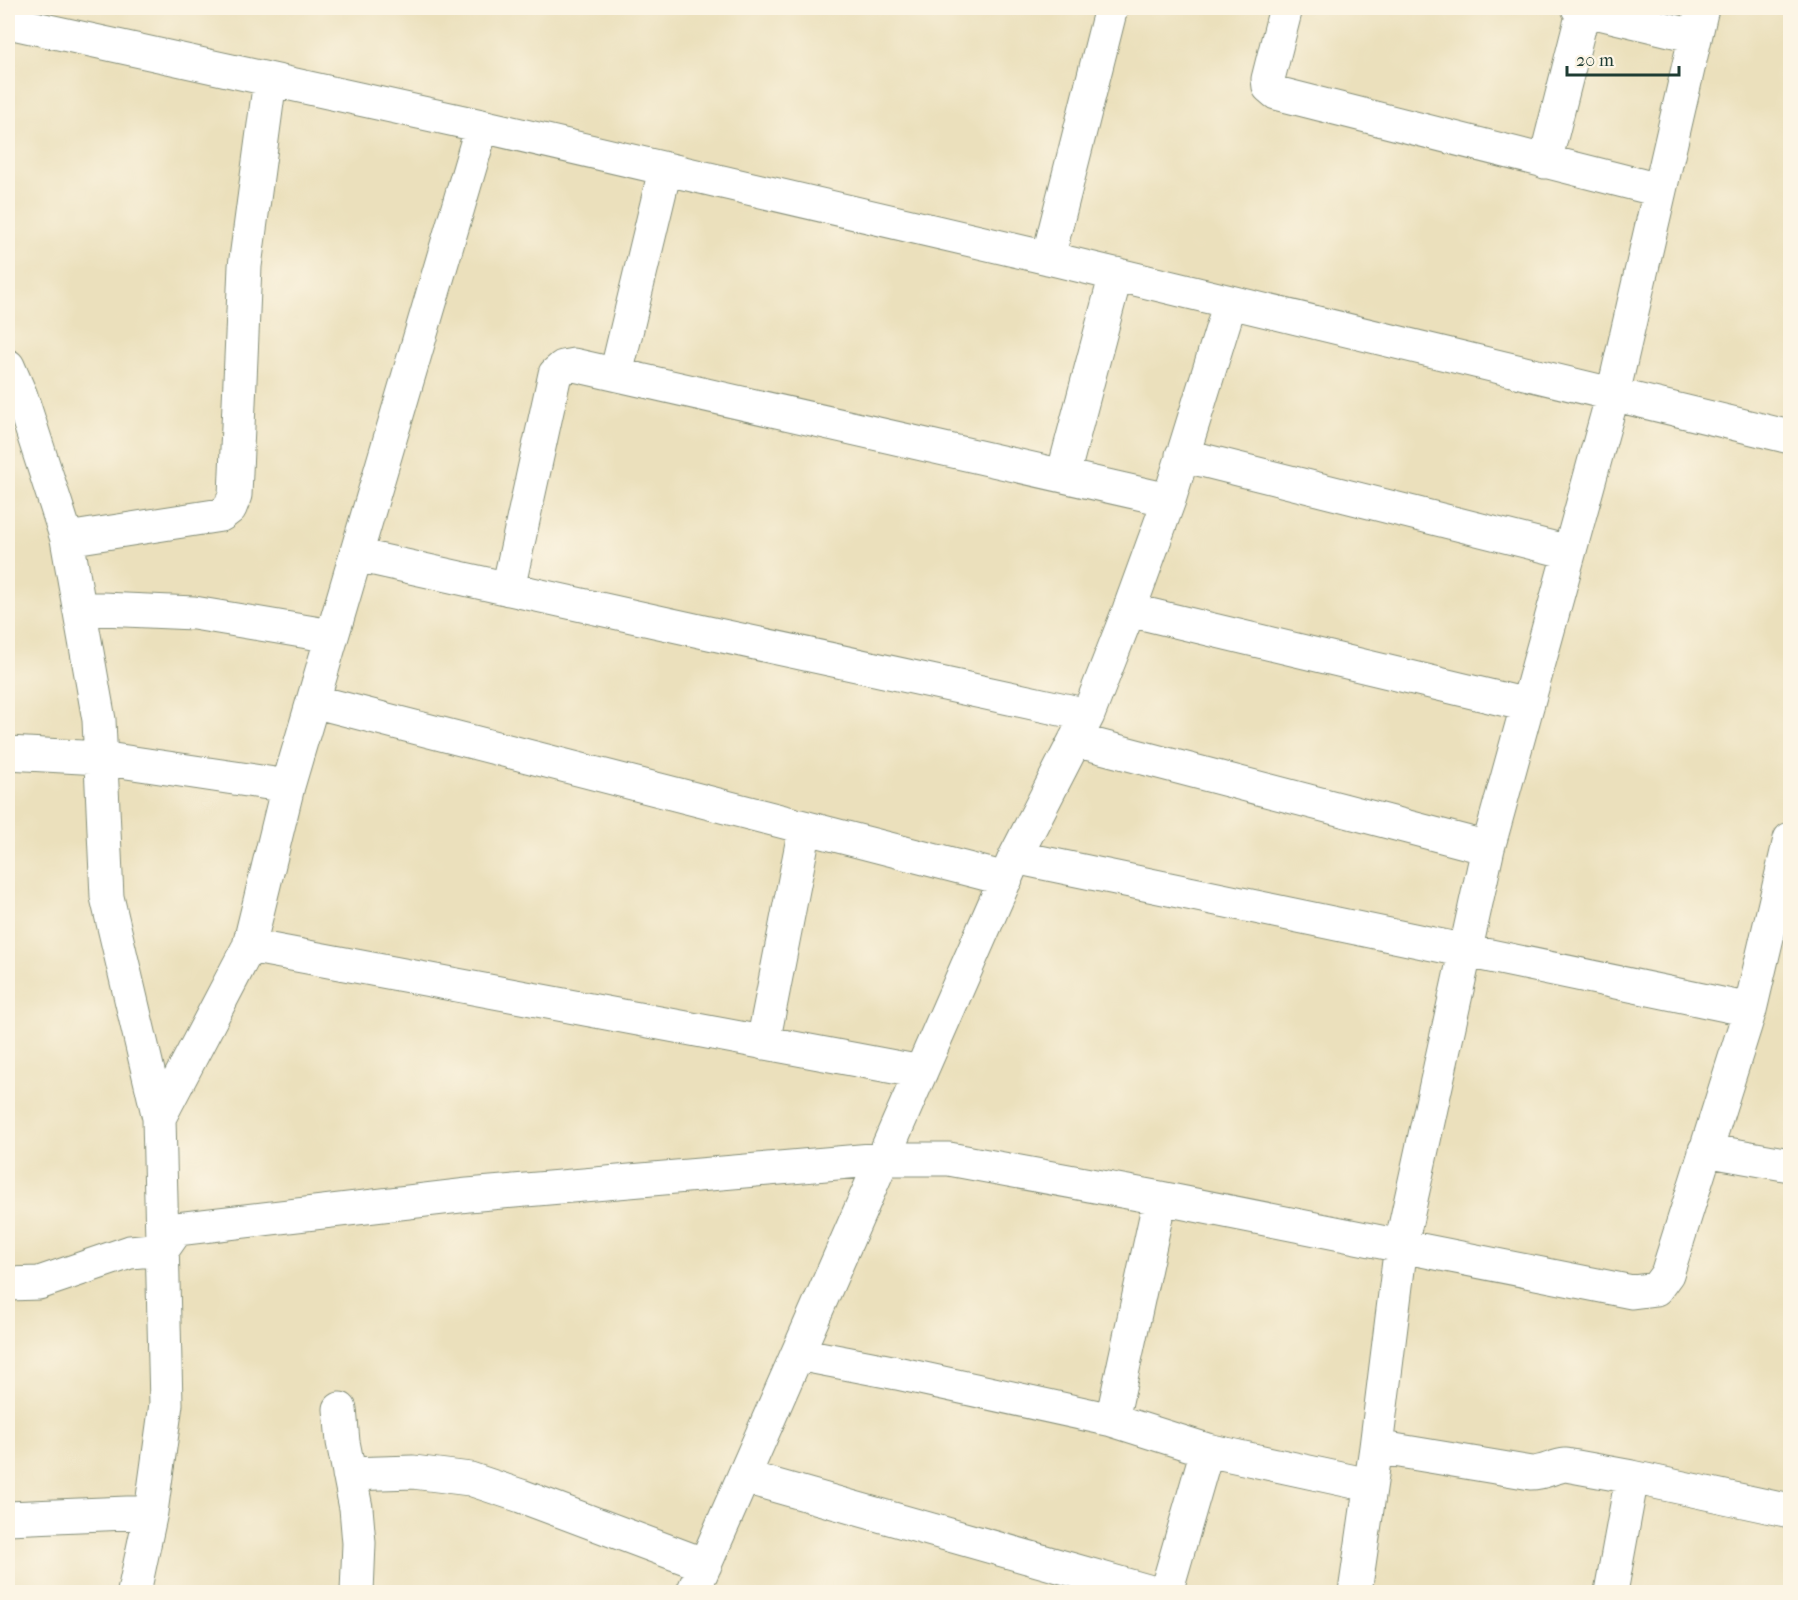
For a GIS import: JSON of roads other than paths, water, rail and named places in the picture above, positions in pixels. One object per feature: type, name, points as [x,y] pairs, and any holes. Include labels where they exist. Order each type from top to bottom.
[{"type":"street","points":[[1048,258],[1111,8]]},
{"type":"street","points":[[1286,8],[1268,79],[1269,87],[1276,93],[1659,190]]},
{"type":"street","points":[[1355,1593],[1401,1245],[1465,951],[1488,848],[1612,394],[1699,22],[1582,8],[1545,162]]},
{"type":"street","points":[[8,22],[482,126],[1116,274],[1791,437]]},
{"type":"street","points":[[67,539],[221,515],[230,508],[235,495],[245,266],[270,80]]},
{"type":"street","points":[[159,1118],[249,946],[288,786],[482,126]]},
{"type":"street","points":[[615,374],[665,170]]},
{"type":"street","points":[[1063,476],[1116,274]]},
{"type":"street","points":[[349,1474],[413,1472],[470,1479],[521,1496],[699,1579],[1010,868],[1081,727],[1129,610],[1169,500],[1230,303]]},
{"type":"street","points":[[508,588],[555,374],[563,367],[574,365],[1169,500]]},
{"type":"street","points":[[8,366],[21,396],[67,539],[99,720],[107,897],[159,1118],[166,1404],[151,1512],[134,1593]]},
{"type":"street","points":[[1182,456],[1569,552]]},
{"type":"street","points":[[356,555],[508,588],[1081,727],[1488,848]]},
{"type":"street","points":[[79,609],[194,614],[332,636]]},
{"type":"street","points":[[1129,610],[1527,705]]},
{"type":"street","points":[[313,701],[805,828],[1465,951],[1750,1010]]},
{"type":"street","points":[[8,753],[100,758],[288,786]]},
{"type":"street","points":[[763,1042],[805,828]]},
{"type":"street","points":[[8,1284],[39,1283],[130,1252],[163,1249],[177,1229],[468,1195],[884,1159],[949,1159],[1160,1198],[1632,1292],[1656,1289],[1667,1274],[1750,1010],[1791,839]]},
{"type":"street","points":[[249,946],[921,1072]]},
{"type":"street","points":[[1705,1150],[1791,1166]]},
{"type":"street","points":[[1112,1420],[1160,1198]]},
{"type":"street","points":[[798,1354],[1112,1420],[1207,1450],[1369,1485]]},
{"type":"street","points":[[340,1409],[343,1442],[356,1508],[359,1543],[357,1593]]},
{"type":"street","points":[[1376,1447],[1531,1473],[1542,1473],[1555,1466],[1566,1465],[1791,1511]]},
{"type":"street","points":[[1166,1593],[1207,1450]]},
{"type":"street","points":[[745,1477],[1151,1593]]},
{"type":"street","points":[[1611,1593],[1632,1477]]},
{"type":"street","points":[[8,1518],[151,1512]]}]
